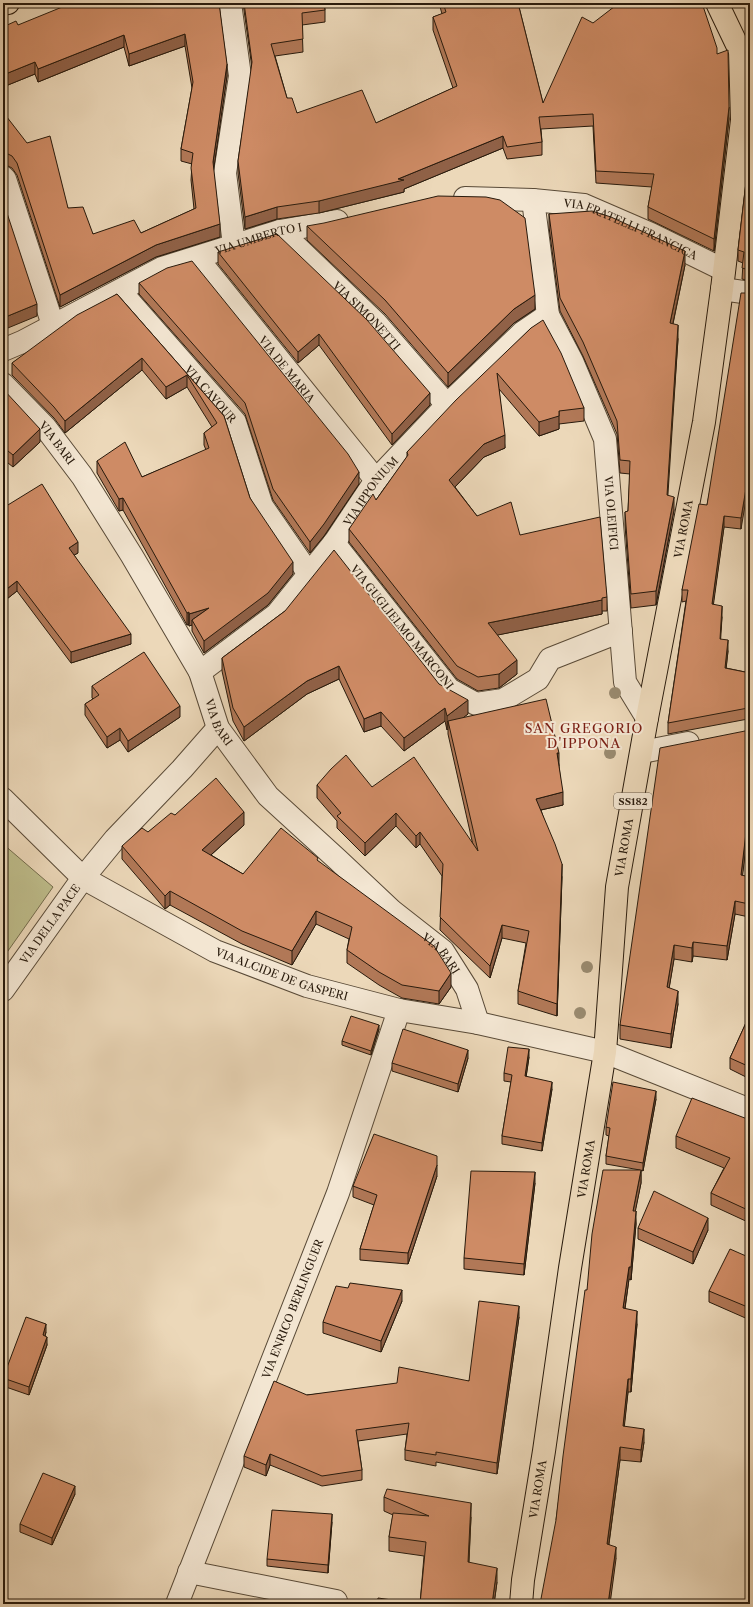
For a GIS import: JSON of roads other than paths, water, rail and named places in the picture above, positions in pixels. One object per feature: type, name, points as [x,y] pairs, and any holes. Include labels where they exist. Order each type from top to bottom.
[{"type":"main road","points":[[3,4],[8,3]]},
{"type":"main road","name":"VIA ROMA","points":[[521,1604],[523,1580],[544,1450],[570,1268],[605,1052],[617,887],[647,718],[704,422],[723,280],[742,113],[740,51],[717,3]]},
{"type":"street","points":[[230,3],[240,76],[226,173],[234,245]]},
{"type":"street","points":[[3,177],[5,179],[53,325]]},
{"type":"street","points":[[445,197],[533,200],[548,315]]},
{"type":"street","name":"VIA FRATELLI FRANCICA","points":[[533,200],[584,205],[651,234],[723,280],[750,293]]},
{"type":"street","name":"VIA UMBERTO I","points":[[3,350],[22,342],[162,268],[280,231],[321,225],[360,215]]},
{"type":"street","name":"VIA SIMONETTI","points":[[280,231],[376,323],[447,405]]},
{"type":"street","name":"VIA DE MARIA","points":[[197,258],[376,480]]},
{"type":"street","name":"VIA CAVOUR","points":[[120,291],[236,422],[262,506],[309,574]]},
{"type":"street","name":"VIA IPPONIUM","points":[[200,672],[277,614],[334,543],[376,480],[447,405],[523,332],[548,315]]},
{"type":"street","name":"VIA OLEIFICI","points":[[548,315],[572,361],[605,439],[625,682],[647,718]]},
{"type":"street","name":"VIA BARI","points":[[3,384],[45,427],[82,476],[132,556],[200,672],[218,728],[268,796],[392,911],[443,951],[467,989],[478,1023]]},
{"type":"street","name":"VIA GUGLIELMO MARCONI","points":[[334,543],[450,689],[476,704],[503,700],[538,679],[550,659],[621,631]]},
{"type":"street","name":"VIA DELLA PACE","points":[[3,990],[83,878],[115,839],[182,769],[218,728]]},
{"type":"street","points":[[642,752],[704,740]]},
{"type":"street","name":"VIA ALCIDE DE GASPERI","points":[[3,799],[83,878],[215,951],[307,986],[398,1010],[478,1023],[605,1052],[750,1110]]},
{"type":"street","name":"VIA ENRICO BERLINGUER","points":[[177,1604],[338,1193],[398,1010]]},
{"type":"street","points":[[190,1572],[336,1602],[335,1604]]},
{"type":"district","name":"SAN GREGORIO D'IPPONA","points":[[584,736]]}]
